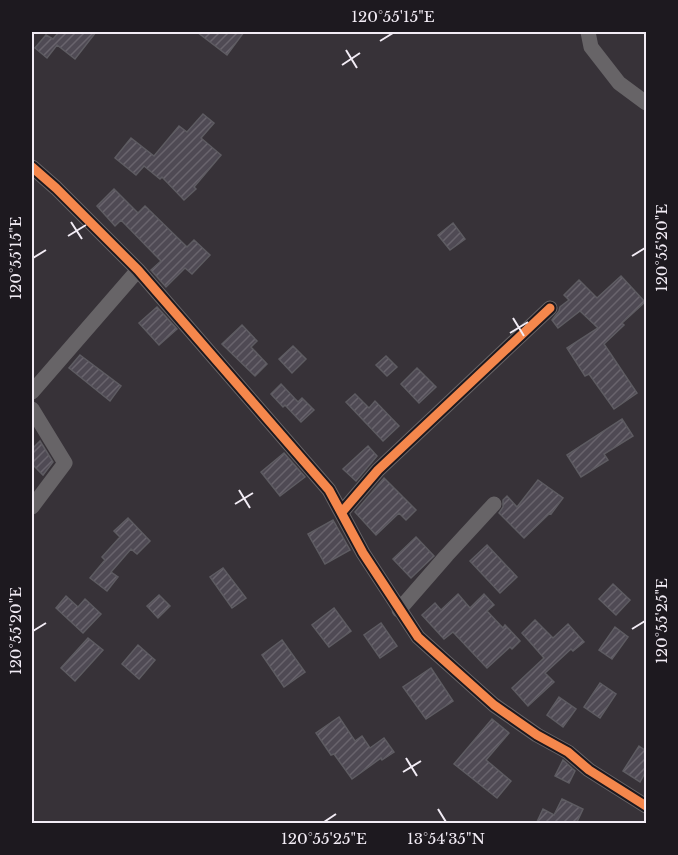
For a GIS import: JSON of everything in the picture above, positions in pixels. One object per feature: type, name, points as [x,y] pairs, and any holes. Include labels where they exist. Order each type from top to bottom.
[{"type":"street","points":[[588,32],[591,46],[619,83],[646,103]]},
{"type":"street","points":[[32,167],[138,270],[329,490],[363,553],[418,637],[494,705],[537,735],[568,752],[589,770],[646,806]]},
{"type":"street","points":[[32,392],[138,270]]},
{"type":"street","points":[[342,512],[378,470],[550,308]]},
{"type":"street","points":[[32,409],[65,463],[32,507]]},
{"type":"street","points":[[399,610],[494,504]]},
{"type":"building","points":[[59,32],[96,32],[75,59],[57,45],[47,58],[35,48],[46,35],[53,39]]},
{"type":"building","points":[[197,32],[244,32],[227,55]]},
{"type":"building","points":[[203,114],[214,123],[201,138],[221,155],[194,187],[196,189],[184,200],[162,177],[160,179],[144,166],[136,175],[115,158],[131,138],[154,156],[179,126],[187,132]]},
{"type":"building","points":[[114,189],[138,213],[145,206],[187,247],[194,240],[210,255],[192,274],[185,268],[166,287],[151,270],[161,261],[121,220],[115,226],[97,206]]},
{"type":"building","points":[[453,223],[465,239],[450,250],[438,235]]},
{"type":"building","points":[[621,276],[645,302],[604,344],[637,393],[614,409],[589,374],[585,376],[567,348],[598,328],[580,311],[558,328],[552,320],[560,307],[569,300],[564,295],[579,280],[597,298]]},
{"type":"building","points":[[157,307],[177,329],[159,345],[139,323]]},
{"type":"building","points":[[242,325],[257,341],[251,347],[267,364],[255,376],[222,344]]},
{"type":"building","points":[[293,346],[306,359],[292,373],[279,359]]},
{"type":"building","points":[[80,355],[121,386],[110,401],[69,368]]},
{"type":"building","points":[[386,356],[397,367],[387,376],[376,365]]},
{"type":"building","points":[[417,368],[436,387],[419,403],[401,384]]},
{"type":"building","points":[[281,384],[298,402],[302,398],[314,410],[301,422],[271,394]]},
{"type":"building","points":[[355,394],[369,408],[375,401],[399,426],[383,441],[346,402]]},
{"type":"building","points":[[622,419],[633,436],[604,454],[608,460],[581,477],[567,455]]},
{"type":"building","points":[[40,441],[53,462],[43,475],[32,464],[32,449]]},
{"type":"building","points":[[368,446],[377,456],[356,481],[343,469]]},
{"type":"building","points":[[284,453],[305,477],[280,496],[261,472]]},
{"type":"building","points":[[384,478],[416,510],[406,520],[399,513],[376,535],[355,512]]},
{"type":"building","points":[[538,480],[563,498],[551,514],[524,538],[499,513],[503,507],[503,500],[507,496],[517,507]]},
{"type":"building","points":[[128,518],[150,541],[137,554],[131,549],[111,572],[118,577],[107,591],[90,578],[105,560],[102,557],[120,537],[114,531]]},
{"type":"building","points":[[333,520],[350,550],[325,564],[308,534]]},
{"type":"building","points":[[416,537],[434,556],[411,578],[393,559]]},
{"type":"building","points":[[487,545],[517,577],[500,593],[470,561]]},
{"type":"building","points":[[223,568],[246,598],[232,608],[210,577]]},
{"type":"building","points":[[613,584],[630,600],[616,615],[599,599]]},
{"type":"building","points":[[458,594],[470,608],[484,594],[494,605],[487,611],[503,628],[505,625],[520,641],[487,668],[453,632],[444,639],[422,615],[435,603],[441,610]]},
{"type":"building","points":[[159,595],[170,606],[158,618],[147,606]]},
{"type":"building","points":[[66,596],[78,607],[85,599],[101,614],[83,633],[56,608]]},
{"type":"building","points":[[334,608],[351,631],[329,647],[312,625]]},
{"type":"building","points":[[535,620],[553,638],[568,624],[584,642],[573,651],[571,649],[545,673],[554,682],[528,706],[512,688],[544,658],[522,633]]},
{"type":"building","points":[[381,623],[397,646],[380,658],[364,635]]},
{"type":"building","points":[[615,627],[628,637],[612,659],[599,650]]},
{"type":"building","points":[[88,638],[103,650],[75,681],[61,668]]},
{"type":"building","points":[[282,640],[305,672],[284,687],[262,655]]},
{"type":"building","points":[[138,645],[155,660],[139,679],[122,664]]},
{"type":"building","points":[[431,668],[453,701],[426,719],[403,687]]},
{"type":"building","points":[[600,683],[616,694],[600,718],[584,707]]},
{"type":"building","points":[[559,697],[576,709],[563,727],[547,715]]},
{"type":"building","points":[[339,717],[355,741],[362,736],[370,748],[384,738],[394,752],[382,760],[381,758],[352,779],[316,733]]},
{"type":"building","points":[[492,719],[509,733],[486,760],[511,781],[497,798],[454,764]]},
{"type":"building","points":[[639,746],[646,751],[646,771],[640,782],[623,771]]},
{"type":"building","points":[[563,760],[575,771],[569,783],[555,776]]},
{"type":"building","points":[[562,799],[583,809],[576,824],[536,824],[543,809],[554,815]]},
{"type":"cycle path","points":[[32,167],[138,270],[329,490],[363,553],[418,637],[494,705],[537,735],[568,752],[589,770],[646,806]]},
{"type":"cycle path","points":[[342,512],[378,470],[550,308]]}]
